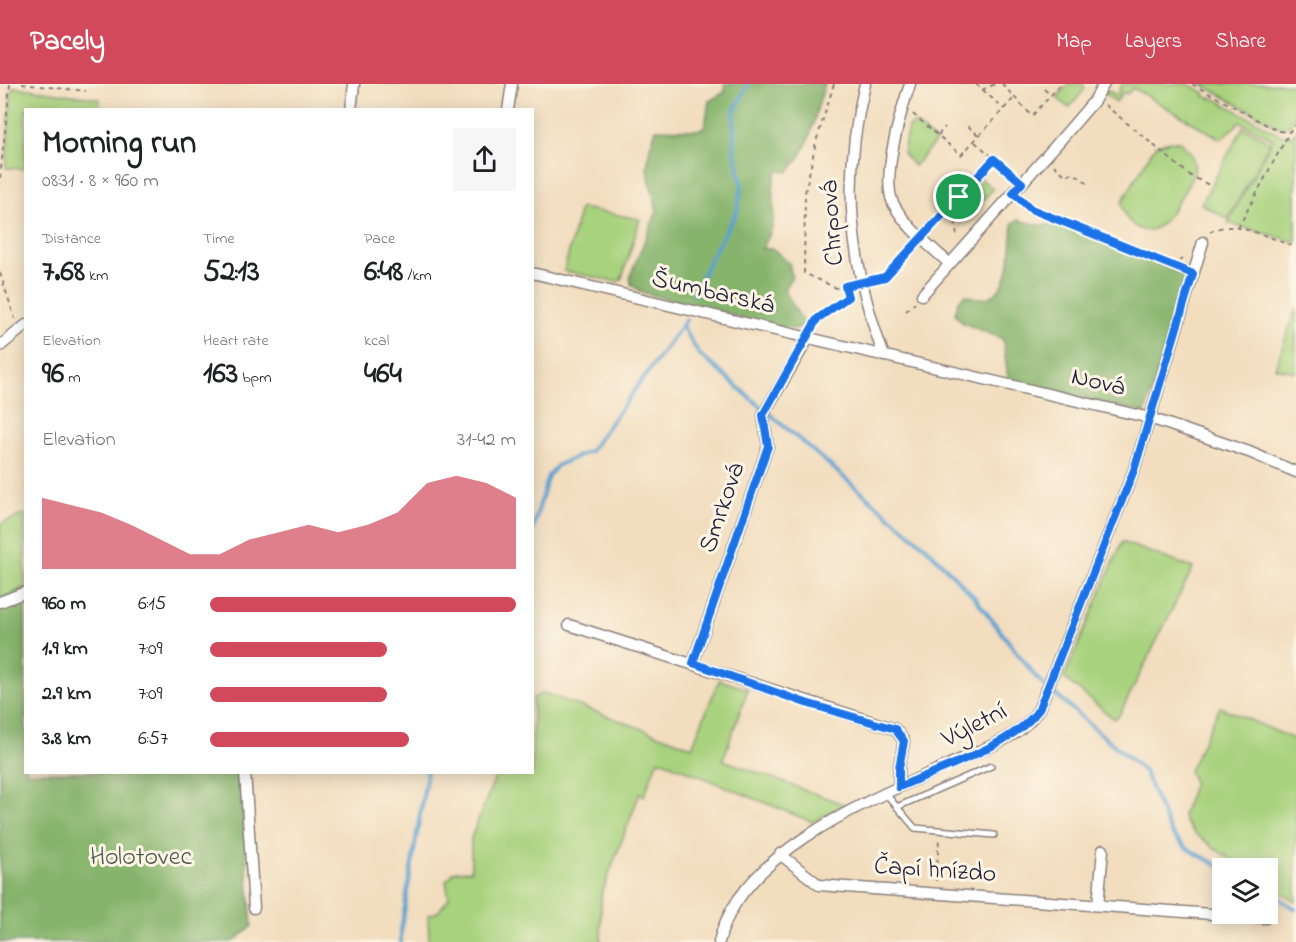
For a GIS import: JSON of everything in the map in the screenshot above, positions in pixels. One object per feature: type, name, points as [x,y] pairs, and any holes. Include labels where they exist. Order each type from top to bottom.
[{"type":"street","points":[[351,108],[354,84]]},
{"type":"street","points":[[508,108],[512,84]]},
{"type":"street","name":"Chrpová","points":[[865,84],[852,158],[850,188],[854,246],[860,283],[884,356]]},
{"type":"street","points":[[910,84],[890,166],[892,200],[908,226],[950,264]]},
{"type":"street","points":[[922,295],[1046,157],[1096,97],[1104,84]]},
{"type":"street","name":"Výletní","points":[[719,942],[736,899],[780,854],[899,787],[1000,741],[1031,721],[1039,709],[1134,470],[1203,242]]},
{"type":"street","name":"Šumbarská","points":[[534,273],[884,356]]},
{"type":"street","points":[[0,346],[22,327]]},
{"type":"street","name":"Smrková","points":[[693,663],[768,446],[763,415],[808,339]]},
{"type":"street","name":"Nová","points":[[884,356],[1150,418],[1249,452],[1296,472]]},
{"type":"street","points":[[0,602],[24,593]]},
{"type":"street","points":[[569,625],[693,663],[806,703],[895,729],[904,741],[899,768],[899,787]]},
{"type":"street","points":[[245,774],[254,908]]},
{"type":"street","points":[[1098,905],[1102,850]]},
{"type":"street","name":"Čapí hnízdo","points":[[780,854],[819,885],[1212,914]]},
{"type":"lane","points":[[897,807],[991,766]]},
{"type":"lane","points":[[886,794],[915,828],[994,835]]},
{"type":"path","points":[[0,178],[10,84]]},
{"type":"path","points":[[22,84],[86,91]]},
{"type":"path","points":[[834,84],[830,104],[816,142],[805,193],[804,273],[847,293]]},
{"type":"path","points":[[976,84],[1004,109]]},
{"type":"path","points":[[982,90],[995,84]]},
{"type":"path","points":[[1002,84],[1032,116]]},
{"type":"path","points":[[1029,120],[1061,84]]},
{"type":"path","points":[[1192,84],[1278,131],[1289,132]]},
{"type":"path","points":[[1044,89],[1051,95]]},
{"type":"path","points":[[1096,97],[1191,176],[1211,186]]},
{"type":"path","points":[[958,159],[1014,98]]},
{"type":"path","points":[[909,110],[961,155]]},
{"type":"path","points":[[1238,228],[1289,132],[1296,125]]},
{"type":"path","points":[[968,126],[979,136]]},
{"type":"path","points":[[938,135],[945,127]]},
{"type":"path","points":[[974,141],[1022,183]]},
{"type":"path","points":[[808,339],[817,319],[848,297],[845,286],[885,277],[997,155]]},
{"type":"path","points":[[1046,157],[1065,175],[1074,173],[1086,183]]},
{"type":"path","points":[[953,191],[959,197]]},
{"type":"path","points":[[1013,193],[1031,209],[1193,274]]},
{"type":"path","points":[[954,203],[957,245]]},
{"type":"path","points":[[1203,242],[1211,230],[1238,228],[1296,247]]},
{"type":"path","points":[[0,273],[22,327]]},
{"type":"path","points":[[935,893],[940,830]]},
{"type":"green space","points":[[724,84],[825,84],[812,130],[803,151],[788,172],[778,170],[773,186],[774,219],[762,249],[773,249],[789,263],[792,276],[784,289],[805,326],[794,329],[764,324],[641,292],[631,284],[630,276],[657,211],[647,169],[650,147],[656,129],[697,130],[705,127],[709,101],[725,92]]},
{"type":"green space","points":[[1068,84],[1083,84],[1085,89],[1069,108],[1057,98]]},
{"type":"green space","points":[[1122,84],[1188,84],[1205,93],[1203,96],[1211,99],[1212,97],[1281,135],[1291,136],[1296,131],[1296,242],[1228,223],[1273,139],[1240,122],[1221,139],[1133,88],[1127,94],[1123,92],[1116,102],[1103,92],[1107,90],[1117,95]]},
{"type":"green space","points":[[1201,84],[1296,84],[1296,116],[1289,126],[1279,127]]},
{"type":"green space","points":[[14,87],[100,99],[99,108],[24,108],[24,169],[6,168],[11,93]]},
{"type":"green space","points":[[915,124],[936,141],[914,166],[903,153],[908,127]]},
{"type":"green space","points":[[1243,127],[1270,142],[1228,219],[1201,204]]},
{"type":"green space","points":[[1170,141],[1179,142],[1191,153],[1194,172],[1178,202],[1161,224],[1151,230],[1144,230],[1133,225],[1125,215],[1122,202],[1152,151],[1157,145]]},
{"type":"green space","points":[[979,177],[993,189],[970,214],[957,203]]},
{"type":"green space","points":[[580,208],[640,219],[622,278],[618,282],[564,271]]},
{"type":"green space","points":[[1018,220],[1043,226],[1060,222],[1069,225],[1187,277],[1145,413],[1008,379],[1003,339],[963,323],[955,314],[958,302],[965,295],[984,298],[993,295],[1000,288],[1008,268],[1013,223]]},
{"type":"green space","points":[[1296,309],[1296,372],[1275,368]]},
{"type":"green space","points":[[24,514],[24,587],[0,599],[0,524]]},
{"type":"green space","points":[[1122,542],[1193,568],[1119,716],[1114,719],[1064,678]]},
{"type":"green space","name":"Holotovec","points":[[24,588],[24,774],[239,774],[252,926],[233,942],[0,942],[0,600]]},
{"type":"green space","points":[[719,680],[748,689],[723,760],[846,805],[812,822],[658,759],[644,796],[640,793],[601,895],[601,942],[429,942],[428,915],[438,912],[449,898],[446,881],[455,871],[471,871],[471,838],[497,774],[534,774],[534,698],[544,693],[692,747]]},
{"type":"green space","points":[[1220,707],[1296,740],[1296,902],[1278,890],[1278,858],[1229,858],[1195,834],[1185,822],[1183,815],[1194,782],[1189,771]]},
{"type":"waterway","points":[[694,295],[710,259],[737,212],[742,184],[734,149],[734,112],[748,84]]},
{"type":"waterway","points":[[534,525],[548,476],[558,465],[590,451],[686,320]]},
{"type":"waterway","points":[[682,326],[699,354],[927,548],[975,598],[1045,686]]},
{"type":"waterway","points":[[1049,689],[1144,771],[1171,833],[1186,848],[1212,862]]},
{"type":"waterway","points":[[401,942],[427,774]]},
{"type":"waterway","points":[[1278,898],[1296,909]]},
{"type":"route","points":[[994,159],[1022,183],[1013,193],[1031,209],[1193,274],[1134,470],[1039,709],[1023,728],[1000,741],[899,787],[899,768],[904,741],[895,729],[806,703],[693,663],[768,446],[763,415],[808,339],[817,319],[848,297],[845,286],[885,277],[959,197],[994,159]]}]
